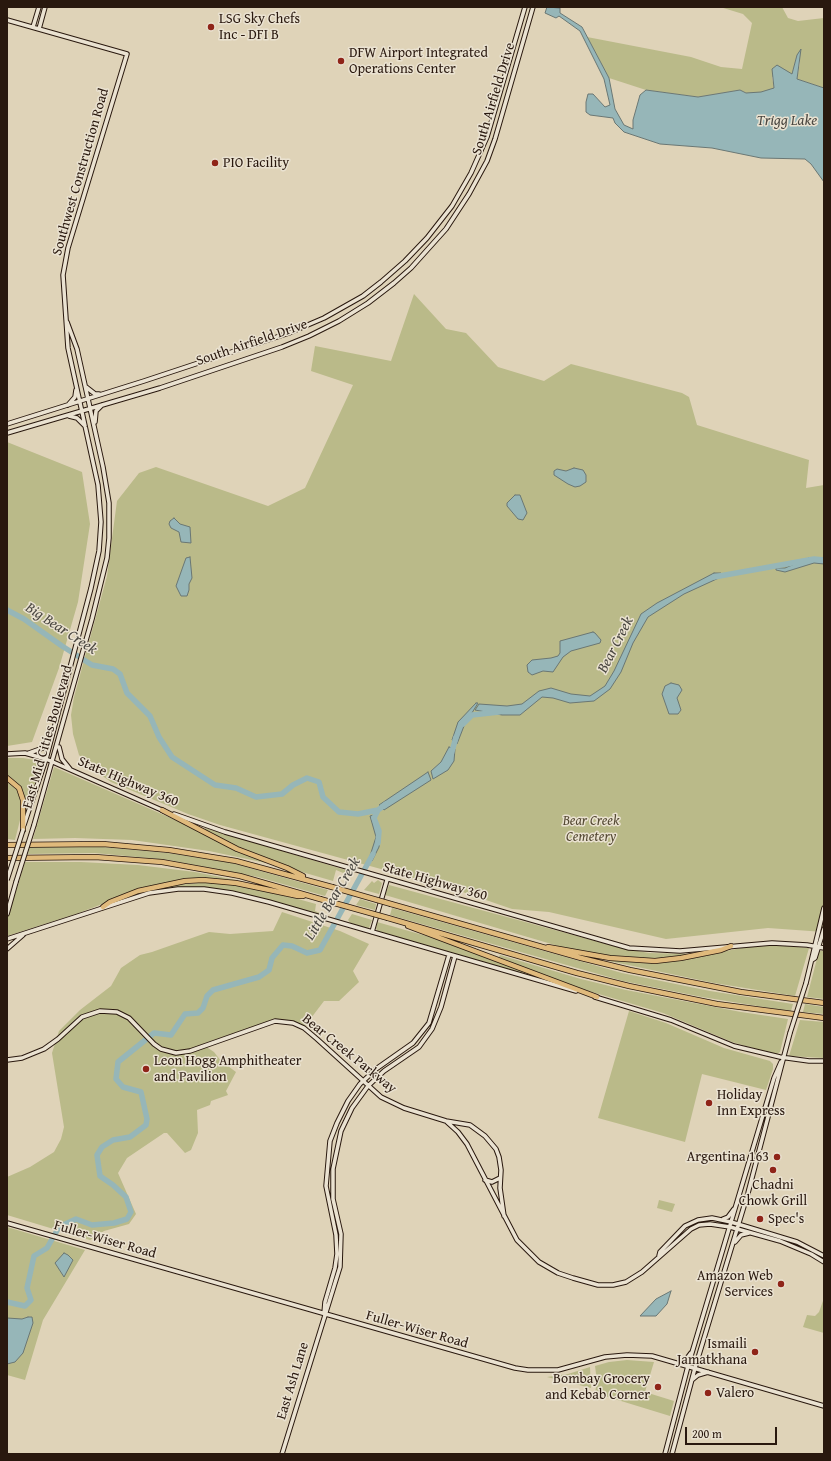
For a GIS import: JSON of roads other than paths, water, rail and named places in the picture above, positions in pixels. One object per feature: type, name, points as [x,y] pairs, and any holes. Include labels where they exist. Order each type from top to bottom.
[{"type":"highway","points":[[7,778],[19,788],[23,800],[23,830]]},
{"type":"highway","points":[[162,810],[237,849],[287,868],[310,880]]},
{"type":"highway","points":[[7,844],[103,844],[170,850],[236,861],[310,880],[608,965],[682,982],[741,992],[824,1003]]},
{"type":"highway","points":[[7,858],[88,857],[162,862],[240,876],[577,973],[717,1004],[824,1018]]},
{"type":"highway","points":[[103,907],[110,902],[138,891],[185,881],[203,880],[236,883],[298,896],[307,895]]},
{"type":"highway","points":[[403,923],[414,930],[457,943],[597,997]]},
{"type":"highway","points":[[543,947],[553,947],[610,958],[655,961],[686,957],[721,950],[731,946]]},
{"type":"main road","points":[[33,27],[39,7]]},
{"type":"main road","points":[[7,20],[39,29],[45,7]]},
{"type":"main road","name":"South Airfield Drive","points":[[7,424],[293,332],[324,318],[363,296],[381,282],[421,244],[452,206],[471,173],[485,144],[524,7]]},
{"type":"main road","name":"South Airfield Drive","points":[[7,433],[160,388],[296,341],[339,321],[368,303],[411,268],[446,229],[474,185],[490,153],[533,7]]},
{"type":"main road","name":"Southwest Construction Road","points":[[39,29],[127,54],[68,248],[63,281],[68,348],[79,402]]},
{"type":"main road","name":"Southwest Construction Road","points":[[66,321],[73,334],[88,399]]},
{"type":"main road","points":[[293,332],[296,341]]},
{"type":"main road","points":[[66,406],[74,397],[76,386]]},
{"type":"main road","points":[[85,386],[95,394],[102,394]]},
{"type":"main road","name":"East Mid Cities Boulevard","points":[[7,914],[60,739],[107,558],[109,524],[106,482],[96,429],[88,399]]},
{"type":"main road","name":"East Mid Cities Boulevard","points":[[7,880],[46,759],[96,568],[101,528],[98,485],[79,402]]},
{"type":"main road","points":[[96,429],[95,415],[102,404]]},
{"type":"main road","points":[[68,416],[77,418],[86,429]]},
{"type":"main road","points":[[25,753],[35,752],[46,746],[55,724]]},
{"type":"main road","points":[[60,739],[60,754],[64,762],[71,770]]},
{"type":"main road","name":"State Highway 360","points":[[7,754],[25,753],[46,759],[162,810],[225,832],[629,948],[663,952],[772,943],[824,948]]},
{"type":"main road","points":[[372,932],[388,880]]},
{"type":"main road","points":[[7,939],[149,893],[178,889],[204,889],[253,898],[597,997],[671,1020],[734,1046],[783,1058],[824,1061]]},
{"type":"main road","points":[[665,1454],[688,1366],[774,1078],[783,1058],[806,983],[812,960],[811,956],[813,946],[824,908]]},
{"type":"main road","points":[[812,960],[815,958],[824,929]]},
{"type":"main road","points":[[7,949],[27,933]]},
{"type":"main road","name":"East Ash Lane","points":[[324,1315],[325,1302],[336,1262],[336,1234],[326,1186],[330,1142],[343,1110],[363,1082],[372,1072],[413,1043],[429,1023],[449,955]]},
{"type":"main road","name":"East Ash Lane","points":[[282,1454],[340,1267],[341,1234],[333,1199],[333,1169],[336,1147],[341,1131],[352,1108],[368,1086],[393,1064],[419,1047],[432,1029],[441,1007],[455,956]]},
{"type":"main road","name":"Bear Creek Parkway","points":[[7,1060],[22,1058],[44,1049],[58,1039],[82,1017],[105,1010],[116,1012],[129,1018],[150,1041],[167,1051],[183,1053],[275,1021],[288,1021],[304,1028],[363,1082],[381,1097],[393,1104],[446,1121],[470,1125],[478,1129],[490,1140],[498,1157],[504,1216]]},
{"type":"main road","points":[[672,1454],[695,1368],[738,1227],[762,1138],[780,1079],[783,1058]]},
{"type":"main road","points":[[389,1059],[393,1064]]},
{"type":"main road","name":"Bear Creek Parkway","points":[[446,1121],[458,1132],[467,1144],[517,1240],[539,1262],[558,1273],[584,1282],[613,1285],[626,1282],[642,1272],[693,1228],[710,1224],[738,1227],[802,1244],[824,1256]]},
{"type":"main road","points":[[757,1136],[762,1138]]},
{"type":"main road","points":[[485,1180],[492,1182],[500,1178]]},
{"type":"main road","points":[[721,1220],[728,1217],[736,1207]]},
{"type":"main road","name":"Bear Creek Parkway","points":[[659,1256],[663,1249],[685,1226],[702,1219],[731,1222],[738,1227],[795,1247],[824,1262]]},
{"type":"main road","name":"Fuller-Wiser Road","points":[[7,1223],[324,1315],[481,1359],[528,1370],[558,1370],[605,1357],[627,1355],[652,1356],[824,1406]]},
{"type":"main road","points":[[730,1254],[739,1237],[745,1233],[751,1232]]},
{"type":"main road","points":[[336,1234],[341,1234]]},
{"type":"main road","points":[[702,1319],[709,1321]]},
{"type":"main road","points":[[679,1363],[686,1360],[693,1350]]},
{"type":"main road","points":[[692,1381],[698,1374],[709,1372]]},
{"type":"water","name":"Trigg Lake","points":[[547,7],[560,8],[560,13],[582,27],[609,78],[615,109],[624,125],[633,129],[633,120],[640,95],[646,90],[698,97],[740,90],[746,93],[761,92],[774,88],[772,69],[777,65],[792,74],[797,55],[801,49],[797,79],[824,88],[824,182],[811,164],[805,159],[761,158],[712,148],[660,144],[624,132],[615,123],[613,118],[590,115],[586,112],[588,94],[593,94],[605,107],[610,105],[604,79],[580,31],[559,16],[556,18],[545,13]]},
{"type":"water","points":[[574,468],[583,470],[586,475],[586,482],[580,486],[575,487],[554,475],[554,471],[557,469],[566,471]]},
{"type":"water","points":[[515,495],[520,495],[527,513],[523,520],[518,519],[507,506],[507,503]]},
{"type":"water","points":[[174,518],[180,524],[190,527],[191,543],[181,542],[179,532],[171,528],[169,524]]},
{"type":"water","points":[[190,557],[192,578],[189,584],[187,596],[181,596],[176,586],[186,558]]},
{"type":"water","points":[[809,558],[824,558],[824,564],[814,563],[785,572],[776,570],[776,568],[785,568]]},
{"type":"water","points":[[714,573],[721,573],[721,577],[684,594],[648,617],[633,643],[621,672],[610,689],[594,701],[570,703],[553,698],[542,697],[520,715],[502,715],[475,710],[479,704],[507,706],[522,704],[539,691],[551,688],[571,694],[590,696],[605,686],[614,671],[641,614],[657,603]]},
{"type":"water","points":[[593,632],[601,640],[600,643],[571,651],[563,657],[553,672],[543,671],[532,675],[528,672],[527,665],[532,660],[558,656],[560,653],[560,641]]},
{"type":"water","points":[[671,683],[679,685],[682,690],[677,698],[681,710],[678,714],[669,714],[662,694],[665,686]]},
{"type":"water","points":[[476,703],[478,703],[464,726],[457,744],[452,740],[458,722]]},
{"type":"water","points":[[449,747],[455,749],[454,761],[448,770],[433,779],[431,771],[441,762]]},
{"type":"water","points":[[428,772],[431,780],[384,810],[379,805]]},
{"type":"water","points":[[374,815],[380,839],[379,847],[372,861],[369,859],[376,837],[370,816]]},
{"type":"water","points":[[64,1253],[73,1260],[64,1277],[55,1263]]},
{"type":"water","points":[[671,1291],[667,1304],[656,1316],[640,1316],[656,1299]]},
{"type":"water","points":[[32,1317],[33,1323],[23,1353],[15,1362],[7,1364],[7,1318],[22,1319]]},
{"type":"waterway","name":"Bear Creek","points":[[714,577],[814,559],[824,560]]},
{"type":"waterway","name":"Big Bear Creek","points":[[7,610],[24,619],[92,665],[113,669],[120,674],[127,693],[150,716],[159,737],[172,757],[215,785],[236,788],[256,797],[282,794],[293,785],[307,778],[319,782],[323,797],[339,812],[358,814],[378,810],[386,804]]},
{"type":"waterway","name":"Bear Creek","points":[[463,724],[472,715],[499,712]]},
{"type":"waterway","name":"Bear Creek","points":[[451,755],[456,737]]},
{"type":"waterway","name":"Little Bear Creek","points":[[378,810],[374,818],[379,831],[378,843]]},
{"type":"waterway","name":"Little Bear Creek","points":[[7,1302],[25,1306],[31,1300],[27,1288],[34,1256],[47,1248],[59,1227],[76,1219],[92,1225],[114,1223],[127,1219],[131,1212],[126,1197],[100,1176],[97,1155],[102,1147],[113,1140],[130,1137],[146,1125],[147,1119],[141,1092],[123,1087],[116,1079],[118,1062],[154,1033],[171,1035],[185,1014],[198,1013],[203,1008],[207,996],[213,990],[259,977],[269,970],[272,958],[283,945],[292,946],[307,953],[320,950],[373,854]]},
{"type":"place","name":"LSG Sky Chefs Inc - DFI B","points":[[211,27]]},
{"type":"place","name":"DFW Airport Integrated Operations Center","points":[[341,61]]},
{"type":"place","name":"PIO Facility","points":[[215,163]]},
{"type":"place","name":"Leon Hogg Amphitheater and Pavilion","points":[[146,1069]]},
{"type":"place","name":"Holiday Inn Express","points":[[709,1103]]},
{"type":"place","name":"Argentina 163","points":[[777,1157]]},
{"type":"place","name":"Chadni Chowk Grill","points":[[773,1170]]},
{"type":"place","name":"Spec's","points":[[760,1219]]},
{"type":"place","name":"Amazon Web Services","points":[[781,1284]]},
{"type":"place","name":"Ismaili Jamatkhana","points":[[755,1352]]},
{"type":"place","name":"Bombay Grocery and Kebab Corner","points":[[658,1387]]},
{"type":"place","name":"Valero","points":[[708,1393]]},
{"type":"park label","name":"Bear Creek Cemetery","points":[[591,830]]}]
